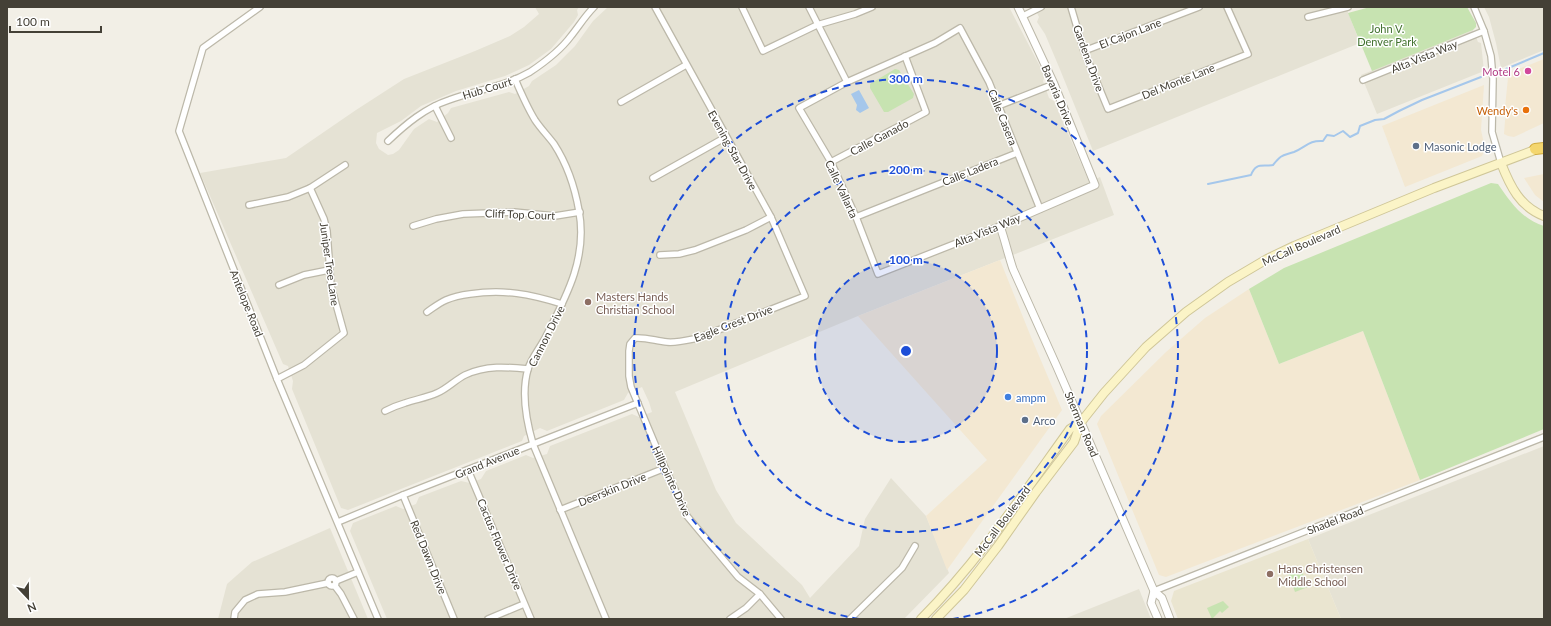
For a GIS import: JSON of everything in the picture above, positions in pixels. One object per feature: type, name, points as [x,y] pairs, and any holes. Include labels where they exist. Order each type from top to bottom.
[{"type":"main road","name":"McCall Boulevard","points":[[921,619],[969,566],[1070,429],[1081,422],[1108,388],[1146,348],[1186,312],[1228,282],[1267,259],[1294,246],[1434,188],[1541,148]]},
{"type":"main road","points":[[1501,163],[1510,185],[1523,203],[1530,210],[1544,216]]},
{"type":"main road","name":"McCall Boulevard","points":[[936,619],[964,590],[998,546],[1074,442],[1081,422]]},
{"type":"main road","points":[[931,619],[934,613],[968,575],[969,566]]},
{"type":"street","name":"Antelope Road","points":[[260,7],[203,48],[179,131],[277,379],[378,619]]},
{"type":"street","points":[[583,7],[589,12]]},
{"type":"street","name":"Hub Court","points":[[388,141],[404,126],[435,106],[447,100],[488,89],[515,79],[543,63],[560,49],[594,7]]},
{"type":"street","name":"Evening Star Drive","points":[[655,7],[771,217],[805,296]]},
{"type":"street","points":[[742,7],[764,51],[817,25],[855,14],[872,7]]},
{"type":"street","points":[[809,7],[847,82],[905,56]]},
{"type":"street","name":"Bavaria Drive","points":[[1018,7],[1054,84],[1095,185]]},
{"type":"street","points":[[1023,16],[1040,7]]},
{"type":"street","name":"Gardena Drive","points":[[1071,7],[1084,51],[1108,109]]},
{"type":"street","name":"El Cajon Lane","points":[[1084,51],[1199,7]]},
{"type":"street","name":"Del Monte Lane","points":[[1108,109],[1248,54],[1227,7]]},
{"type":"street","points":[[1308,17],[1348,7]]},
{"type":"street","points":[[1474,7],[1489,46],[1492,68],[1492,132],[1496,151],[1501,163]]},
{"type":"street","name":"Calle Casera","points":[[905,56],[935,43],[960,28],[980,64],[1040,209]]},
{"type":"street","name":"Alta Vista Way","points":[[1363,80],[1484,31]]},
{"type":"street","name":"Calle Ganado","points":[[831,162],[926,112],[905,56]]},
{"type":"street","points":[[621,102],[686,65]]},
{"type":"street","name":"Cannon Drive","points":[[515,79],[535,120],[554,144],[565,165],[574,187],[580,212],[581,232],[580,249],[576,269],[570,286],[528,369],[525,404],[527,424],[533,444],[606,619]]},
{"type":"street","name":"Calle Vallarta","points":[[847,82],[798,108],[831,162],[856,217],[878,274]]},
{"type":"street","points":[[998,106],[1054,84]]},
{"type":"street","points":[[435,106],[451,138]]},
{"type":"street","points":[[653,178],[726,137]]},
{"type":"street","name":"Calle Ladera","points":[[856,217],[1017,153]]},
{"type":"street","points":[[249,205],[278,200],[310,188],[345,165]]},
{"type":"street","name":"Alta Vista Way","points":[[878,274],[1000,226],[1095,185]]},
{"type":"street","name":"Juniper Tree Lane","points":[[277,379],[304,364],[344,333],[335,304],[329,270],[327,232],[324,219],[310,188]]},
{"type":"street","name":"Cliff Top Court","points":[[413,226],[436,219],[463,214],[514,212],[555,216],[580,212]]},
{"type":"street","points":[[660,255],[679,254],[695,250],[746,230],[771,217]]},
{"type":"street","name":"Sherman Road","points":[[1000,226],[1007,244],[1013,269],[1154,590],[1162,598],[1170,619]]},
{"type":"street","points":[[279,285],[304,275],[329,270]]},
{"type":"street","points":[[427,312],[445,300],[483,292],[504,291],[524,293],[562,304]]},
{"type":"street","name":"Eagle Crest Drive","points":[[635,338],[645,337],[668,342],[683,342],[698,338],[805,296]]},
{"type":"street","name":"Hillpointe Drive","points":[[635,338],[630,344],[629,376],[638,403],[687,516],[738,577],[760,594],[781,619]]},
{"type":"street","points":[[385,411],[406,402],[426,398],[439,392],[464,375],[478,370],[501,367],[528,369]]},
{"type":"street","name":"Grand Avenue","points":[[338,522],[638,403]]},
{"type":"street","name":"Shadel Road","points":[[1154,590],[1544,437]]},
{"type":"street","name":"Deerskin Drive","points":[[560,510],[665,468]]},
{"type":"street","name":"Cactus Flower Drive","points":[[468,470],[531,619]]},
{"type":"street","name":"Red Dawn Drive","points":[[403,495],[454,619]]},
{"type":"street","points":[[850,619],[902,568],[915,546]]},
{"type":"street","points":[[335,583],[358,572]]},
{"type":"street","points":[[234,619],[235,612],[245,600],[258,594],[286,592],[328,583],[330,579],[333,578],[354,619]]},
{"type":"street","points":[[1154,590],[1151,602],[1158,619]]},
{"type":"street","points":[[730,619],[746,608],[760,594]]},
{"type":"street","points":[[488,619],[524,604]]},
{"type":"shaded area","points":[[535,7],[579,7],[577,10],[578,15],[574,22],[551,49],[529,65],[505,76],[456,91],[421,106],[401,121],[377,133],[376,143],[379,149],[388,155],[393,154],[399,150],[414,129],[429,119],[437,122],[448,113],[451,108],[509,92],[515,94],[529,86],[532,81],[556,65],[575,46],[593,21],[608,7],[1009,7],[1045,76],[1043,81],[1049,98],[1054,101],[1089,182],[1100,177],[1114,215],[858,316],[675,392],[716,490],[736,523],[802,585],[810,598],[859,546],[865,519],[891,478],[926,516],[949,573],[904,619],[387,619],[350,531],[353,523],[396,506],[403,509],[416,504],[419,497],[461,481],[470,483],[481,479],[486,471],[526,455],[533,458],[547,454],[550,446],[632,414],[639,417],[652,412],[649,402],[642,387],[628,393],[624,400],[547,431],[540,428],[524,436],[522,441],[348,510],[341,508],[292,389],[293,381],[288,366],[283,364],[200,173],[286,158],[404,79],[510,36],[524,27],[539,14]]},
{"type":"shaded area","points":[[1034,7],[1346,7],[1360,43],[1093,151],[1045,34],[1037,22],[1039,17]]},
{"type":"shaded area","points":[[1484,7],[1544,7],[1544,50],[1501,68],[1489,17]]},
{"type":"shaded area","points":[[1473,30],[1478,42],[1481,43],[1484,71],[1377,114],[1361,75]]},
{"type":"shaded area","points":[[1544,59],[1544,123],[1514,137],[1504,134],[1508,78],[1506,74]]},
{"type":"shaded area","points":[[1484,85],[1481,130],[1485,148],[1482,156],[1405,187],[1382,126]]},
{"type":"shaded area","points":[[1544,174],[1544,202],[1535,195],[1524,178]]},
{"type":"shaded area","points":[[1000,260],[1062,410],[947,570],[926,516],[987,460],[858,316]]},
{"type":"shaded area","points":[[1249,289],[1279,364],[1363,331],[1420,480],[1166,577],[1159,575],[1097,424],[1101,416],[1166,352],[1205,318]]},
{"type":"shaded area","points":[[1544,446],[1544,619],[1341,619],[1308,539]]},
{"type":"shaded area","points":[[330,528],[368,619],[218,619],[227,584],[252,562]]},
{"type":"shaded area","name":"Hans Christensen Middle School","points":[[1308,539],[1341,619],[1178,619],[1171,601],[1174,591]]},
{"type":"shaded area","points":[[1139,589],[1151,619],[1064,619]]},
{"type":"green space","name":"John V. Denver Park","points":[[1370,7],[1467,7],[1476,23],[1476,27],[1473,30],[1372,71],[1348,13]]},
{"type":"green space","points":[[895,69],[899,70],[914,94],[913,98],[888,112],[884,112],[870,88],[870,84]]},
{"type":"green space","points":[[1491,183],[1498,184],[1512,204],[1523,215],[1544,226],[1544,429],[1420,480],[1363,331],[1279,364],[1249,289],[1284,268]]},
{"type":"green space","points":[[1300,566],[1308,587],[1295,592],[1287,571]]},
{"type":"green space","points":[[1223,601],[1229,607],[1222,613],[1220,611],[1212,619],[1207,608]]},
{"type":"water","points":[[859,90],[869,108],[860,113],[856,110],[857,105],[851,94]]},
{"type":"waterway","points":[[1506,69],[1544,53]]},
{"type":"waterway","points":[[1208,184],[1251,175],[1255,168],[1273,165],[1282,156],[1294,152],[1311,143],[1323,141],[1327,135],[1334,136],[1343,131],[1350,137],[1358,133],[1360,126],[1375,120],[1384,119],[1422,100],[1481,77]]},
{"type":"place","name":"Motel 6","points":[[1528,71]]},
{"type":"place","name":"Wendy's","points":[[1526,110]]},
{"type":"place","name":"Masonic Lodge","points":[[1416,146]]},
{"type":"place","name":"Masters Hands Christian School","points":[[588,302]]},
{"type":"place","name":"ampm","points":[[1008,397]]},
{"type":"place","name":"Arco","points":[[1025,420]]},
{"type":"place","name":"Hans Christensen Middle School","points":[[1270,574]]}]
